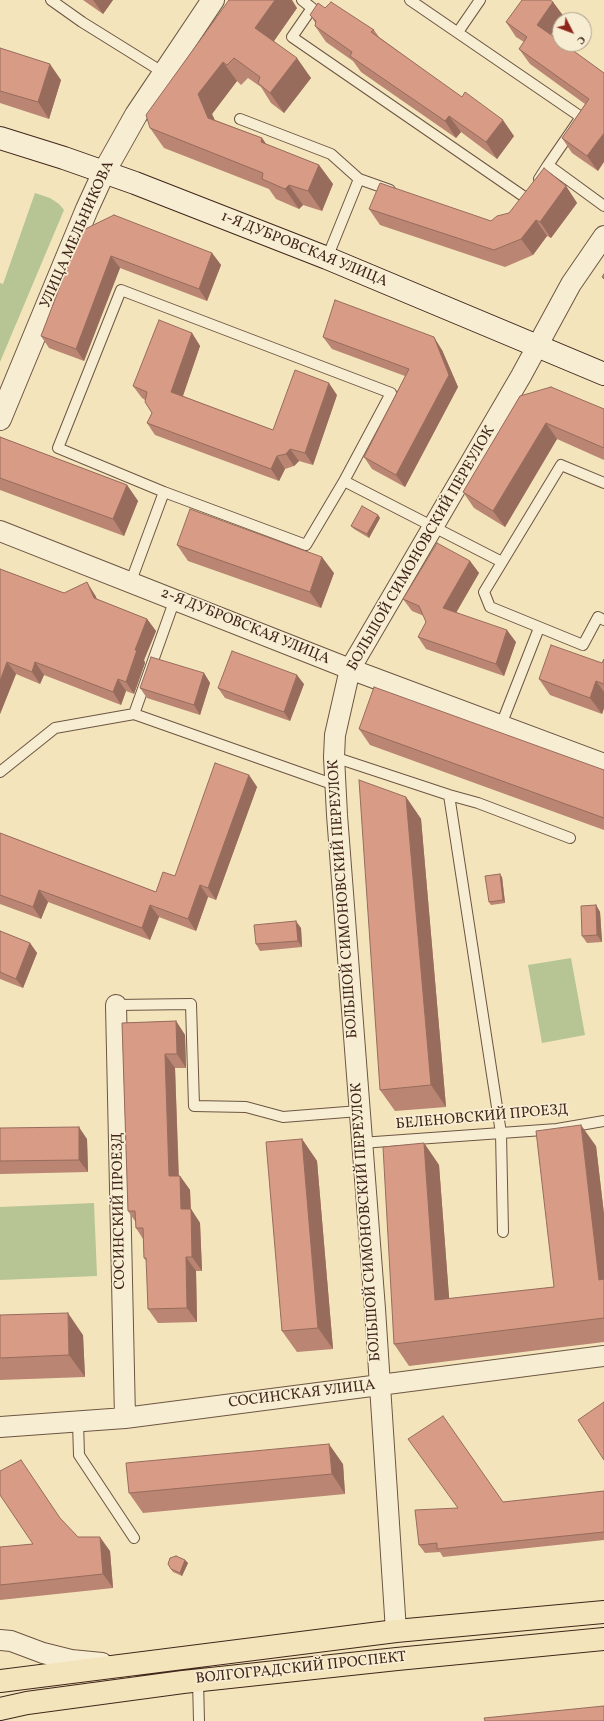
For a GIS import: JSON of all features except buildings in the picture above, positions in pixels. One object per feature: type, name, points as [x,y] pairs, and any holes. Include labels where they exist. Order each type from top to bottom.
[{"type":"main road","name":"УЛИЦА МЕЛЬНИКОВА","points":[[0,419],[87,209],[104,172],[136,115],[213,0]]},
{"type":"main road","name":"1-Я ДУБРОВСКАЯ УЛИЦА","points":[[0,138],[104,172],[327,258],[538,345],[604,374]]},
{"type":"main road","name":"ВОЛГОГРАДСКИЙ ПРОСПЕКТ","points":[[0,1681],[116,1665],[396,1631],[604,1612]]},
{"type":"main road","name":"ВОЛГОГРАДСКИЙ ПРОСПЕКТ","points":[[0,1710],[27,1704],[198,1680],[604,1639]]},
{"type":"street","name":"БОЛЬШОЙ СИМОНОВСКИЙ ПЕРЕУЛОК","points":[[396,1631],[335,785],[335,735],[350,669],[434,527],[538,345],[571,284],[604,236]]},
{"type":"street","name":"2-Я ДУБРОВСКАЯ УЛИЦА","points":[[0,531],[350,669],[604,764]]},
{"type":"street","name":"СОСИНСКИЙ ПРОЕЗД","points":[[116,1005],[126,1418]]},
{"type":"street","name":"СОСИНСКАЯ УЛИЦА","points":[[0,1427],[126,1418],[604,1356]]},
{"type":"street","points":[[0,1640],[11,1641],[43,1653],[71,1660],[116,1665]]},
{"type":"lane","points":[[51,0],[82,22],[164,73]]},
{"type":"lane","points":[[302,0],[315,4],[292,37],[528,194],[581,117],[410,0]]},
{"type":"lane","points":[[458,32],[480,0]]},
{"type":"lane","points":[[240,118],[331,154],[359,179],[396,192]]},
{"type":"lane","points":[[548,165],[604,206]]},
{"type":"lane","points":[[327,258],[359,179]]},
{"type":"lane","points":[[121,290],[391,394],[344,481],[306,545],[164,492],[58,448],[121,290]]},
{"type":"lane","points":[[604,483],[561,465],[484,592],[490,607],[583,645],[598,617],[604,620]]},
{"type":"lane","points":[[344,481],[502,562]]},
{"type":"lane","points":[[130,581],[164,492]]},
{"type":"lane","points":[[134,714],[175,599]]},
{"type":"lane","points":[[501,725],[539,628]]},
{"type":"lane","points":[[0,772],[55,728],[134,714],[335,785]]},
{"type":"lane","points":[[334,757],[449,796],[478,803],[570,838]]},
{"type":"lane","points":[[449,796],[501,1132],[503,1232]]},
{"type":"lane","points":[[116,1005],[191,1004],[194,1106],[246,1107],[283,1117],[359,1111]]},
{"type":"lane","name":"БЕЛЕНОВСКИЙ ПРОЕЗД","points":[[361,1144],[501,1132],[556,1129],[604,1121]]},
{"type":"lane","points":[[78,1422],[79,1455],[134,1538]]},
{"type":"lane","points":[[198,1680],[199,1721]]},
{"type":"green space","points":[[35,193],[50,198],[59,204],[64,210],[0,362],[0,283],[3,284]]},
{"type":"green space","points":[[571,958],[585,1035],[542,1043],[528,965]]},
{"type":"green space","points":[[94,1203],[97,1276],[0,1280],[0,1207]]}]
